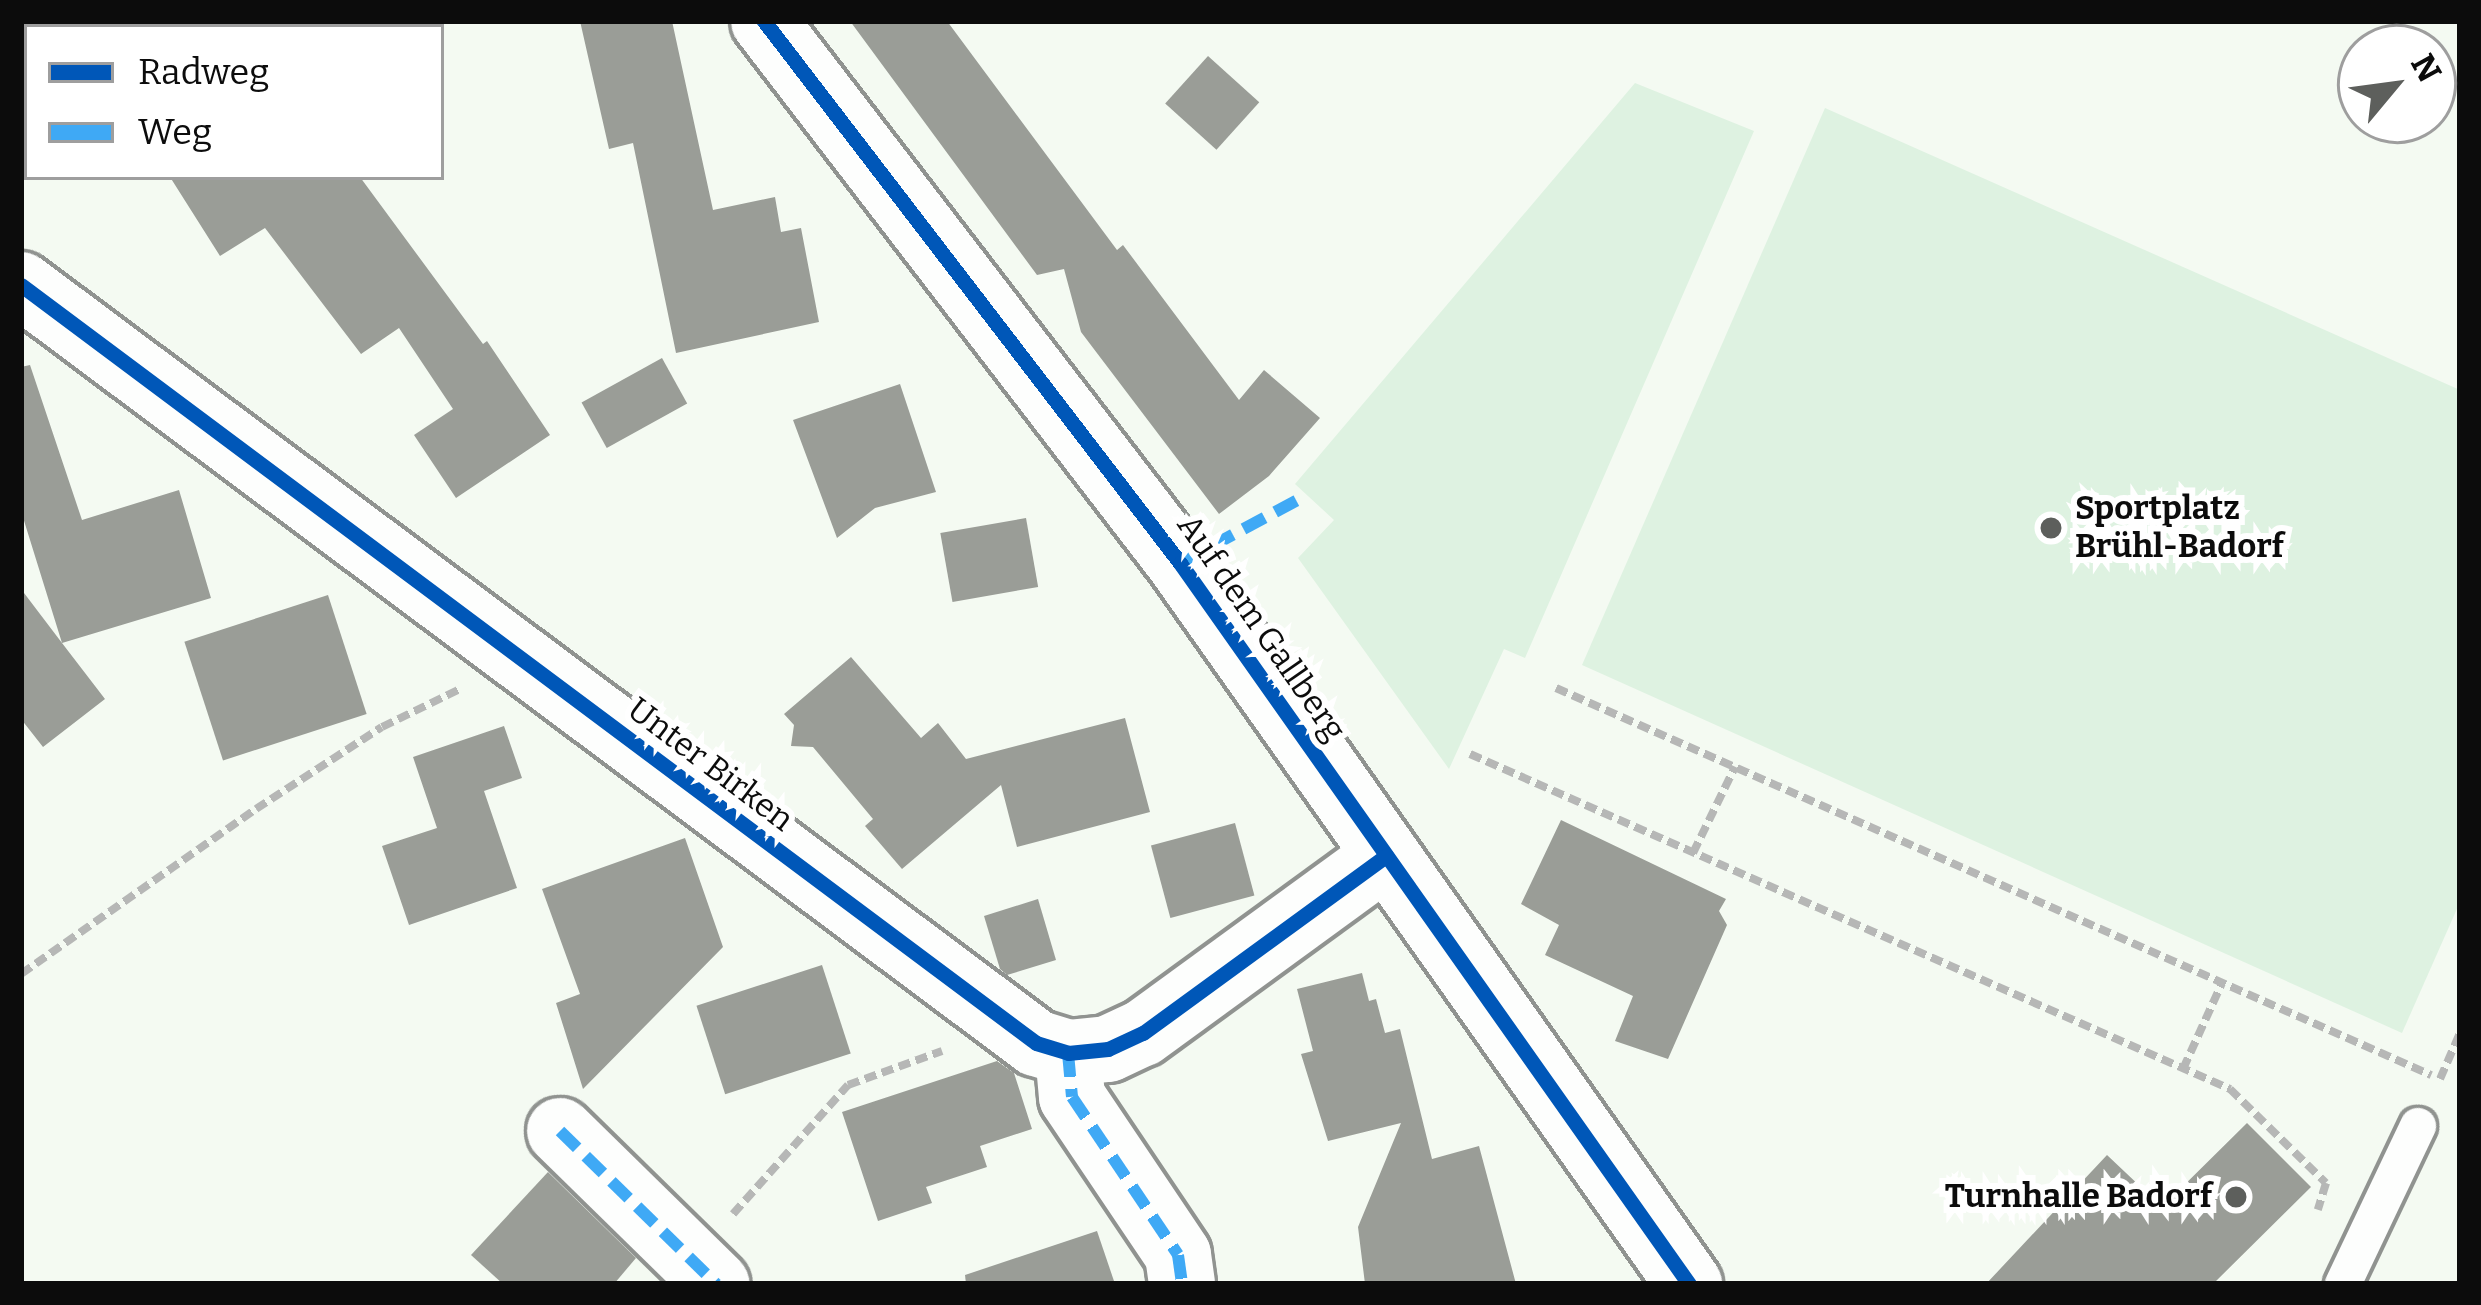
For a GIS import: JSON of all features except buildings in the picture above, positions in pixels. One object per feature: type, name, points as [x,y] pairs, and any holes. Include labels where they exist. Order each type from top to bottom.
[{"type":"street","name":"Auf dem Gallberg","points":[[764,21],[1180,563],[1689,1284]]},
{"type":"street","name":"Unter Birken","points":[[21,285],[518,660],[1040,1040]]},
{"type":"street","points":[[1040,1040],[1108,1049],[1143,1033],[1386,856]]},
{"type":"street","points":[[1040,1040],[1072,1097],[1178,1256],[1182,1284]]},
{"type":"street","points":[[560,1131],[704,1272]]},
{"type":"lane","points":[[2343,1284],[2418,1126]]},
{"type":"path","points":[[21,974],[382,728],[518,660]]},
{"type":"path","points":[[1556,688],[2440,1079]]},
{"type":"path","points":[[1470,754],[2230,1089],[2326,1183],[2313,1229]]},
{"type":"path","points":[[1694,853],[1735,767]]},
{"type":"path","points":[[2183,1069],[2222,983]]},
{"type":"path","points":[[2418,1126],[2460,1033]]},
{"type":"path","points":[[704,1272],[848,1085],[1040,1040]]},
{"type":"green space","points":[[1635,83],[1754,131],[1525,658],[1504,649],[1449,769],[1298,558],[1334,520],[1295,484]]},
{"type":"green space","name":"Sportplatz Brühl-Badorf","points":[[1825,108],[2460,390],[2460,902],[2402,1033],[1582,665]]},
{"type":"marked path","points":[[1180,563],[1307,495]]},
{"type":"marked path","points":[[1068,1053],[1072,1097],[1178,1255],[1182,1284]]},
{"type":"marked path","points":[[560,1131],[716,1284]]},
{"type":"cycle path","points":[[764,21],[1180,563],[1689,1284]]},
{"type":"cycle path","points":[[21,285],[1036,1043],[1068,1053],[1108,1049],[1143,1033],[1386,856]]},
{"type":"place","name":"Sportplatz Brühl-Badorf","points":[[2051,528]]},
{"type":"place","name":"Turnhalle Badorf","points":[[2236,1197]]}]
